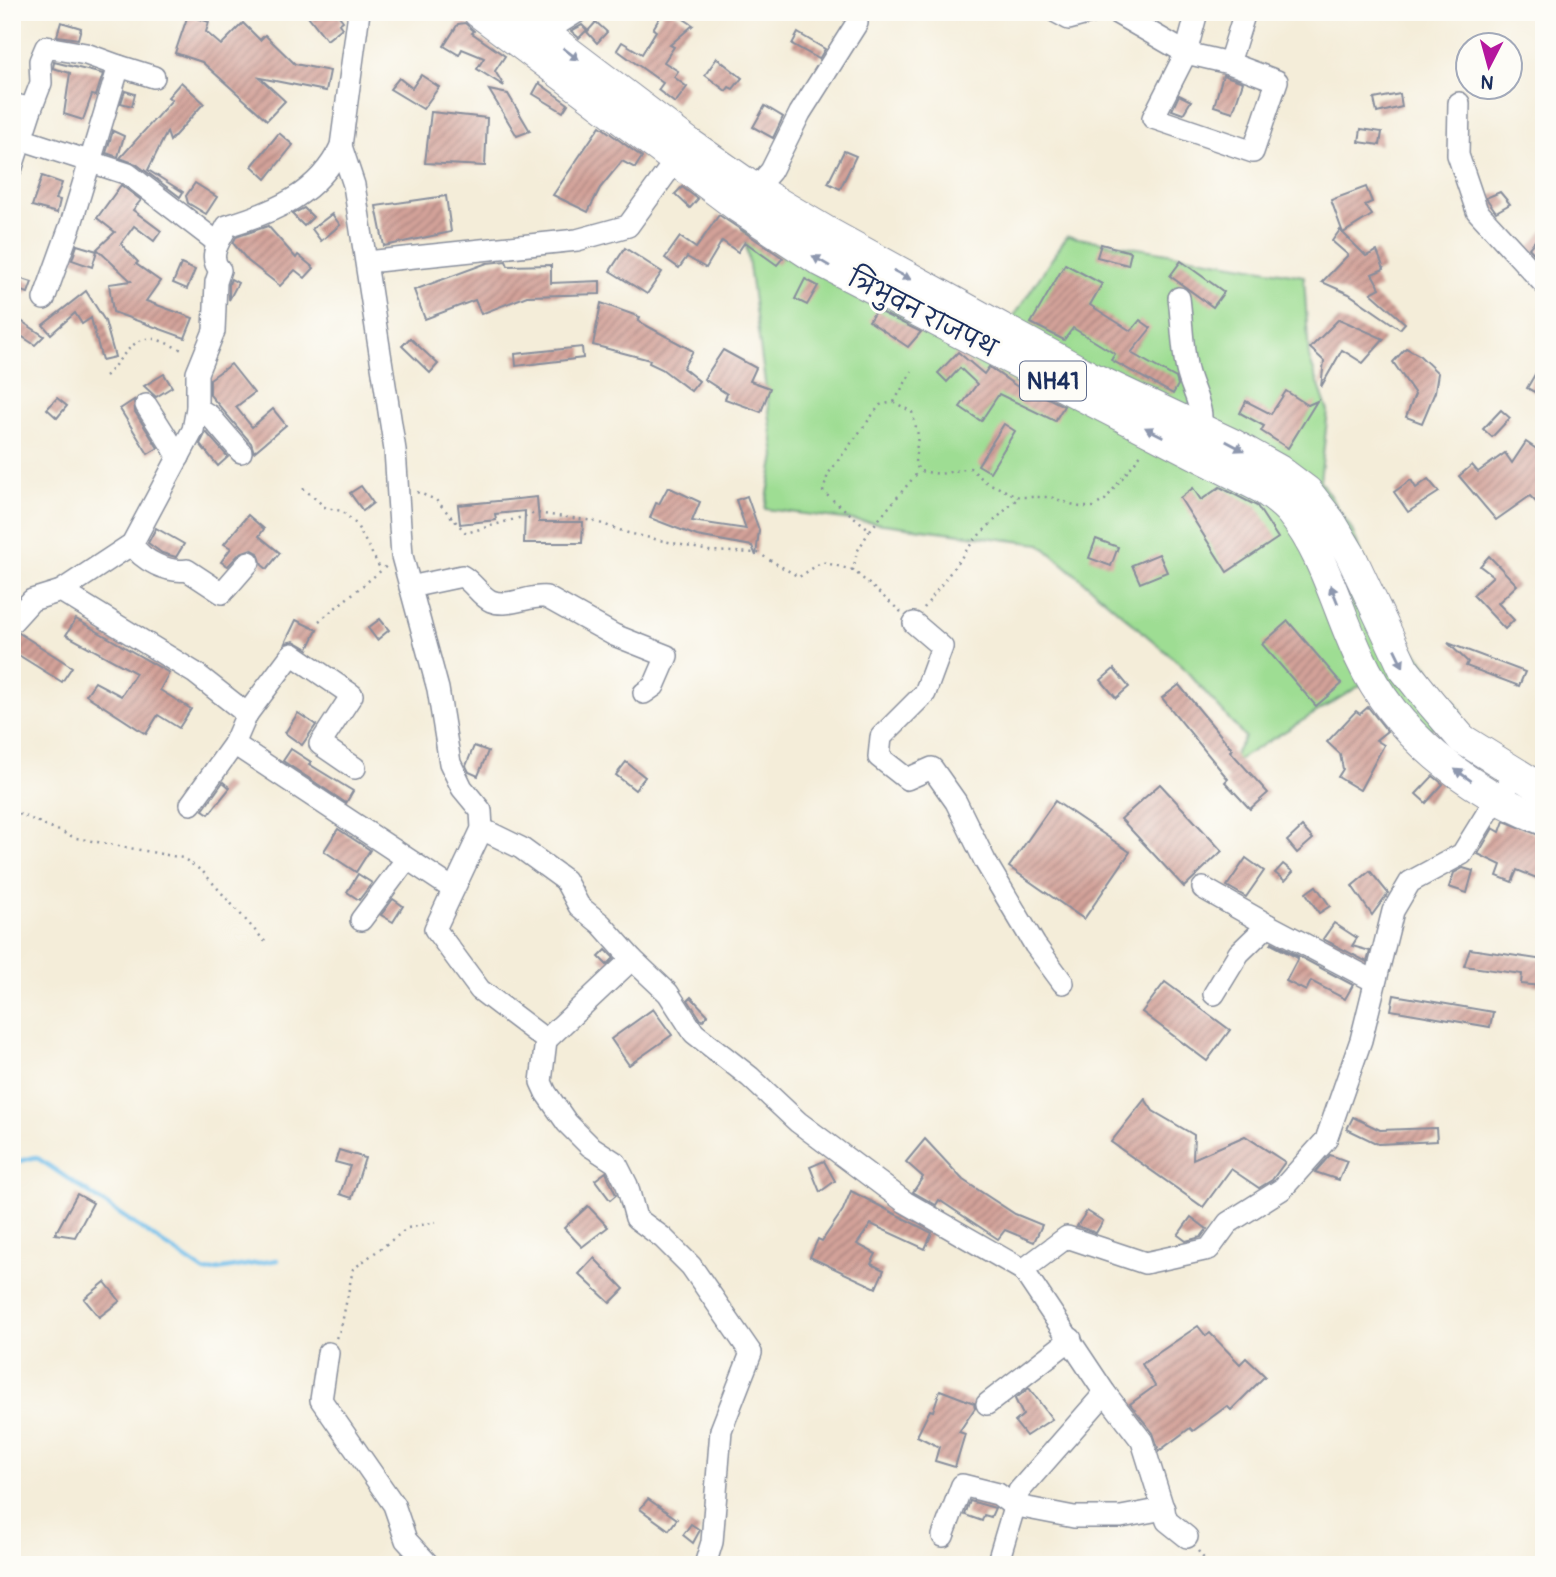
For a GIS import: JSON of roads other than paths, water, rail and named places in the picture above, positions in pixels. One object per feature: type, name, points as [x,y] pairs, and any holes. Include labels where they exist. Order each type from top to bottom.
[{"type":"highway","name":"त्रिभुवन राजपथ","points":[[478,12],[515,18],[544,33],[755,189],[936,294],[1089,376],[1195,439],[1263,489],[1291,512],[1328,578],[1360,659],[1385,699],[1411,733],[1443,761],[1496,799],[1544,820]]},
{"type":"highway","name":"त्रिभुवन राजपथ","points":[[515,18],[675,161],[739,208],[820,261],[875,292],[1157,433],[1195,439],[1279,470],[1307,491],[1350,554],[1404,670],[1462,739],[1544,790]]},
{"type":"street","points":[[12,622],[32,600],[61,591],[132,544],[192,430],[197,408],[197,373],[214,331],[216,282],[220,270],[215,265],[214,254],[218,243],[227,226],[270,213],[318,183],[332,166],[341,146],[359,12]]},
{"type":"street","points":[[544,33],[577,12]]},
{"type":"street","points":[[1056,12],[1069,19],[1094,12]]},
{"type":"street","points":[[1115,12],[1186,53],[1229,63],[1277,81],[1253,152],[1153,118],[1186,53],[1197,12]]},
{"type":"street","points":[[1229,63],[1245,12]]},
{"type":"street","points":[[755,189],[771,171],[800,113],[857,23]]},
{"type":"street","points":[[12,167],[21,139],[21,107],[41,83],[40,61],[46,47],[86,54],[154,78]]},
{"type":"street","points":[[44,299],[119,66]]},
{"type":"street","points":[[1459,103],[1458,155],[1477,211],[1544,284]]},
{"type":"street","points":[[21,139],[128,174],[218,243]]},
{"type":"street","points":[[341,146],[354,185],[395,450],[402,556],[438,689],[450,764],[462,788],[481,811],[482,830],[435,929],[480,990],[546,1040]]},
{"type":"street","points":[[367,262],[577,240],[628,226],[675,161]]},
{"type":"street","points":[[1179,298],[1188,371],[1201,411],[1195,439]]},
{"type":"street","points":[[146,405],[179,457]]},
{"type":"street","points":[[197,408],[210,416],[241,452]]},
{"type":"street","points":[[132,544],[136,552],[150,561],[176,572],[187,570],[222,593],[249,562]]},
{"type":"street","points":[[410,587],[463,576],[490,601],[506,603],[535,596],[546,597],[614,635],[667,656],[654,686],[644,693]]},
{"type":"street","points":[[61,591],[195,673],[247,715]]},
{"type":"street","points":[[914,623],[942,647],[925,693],[881,737],[879,757],[907,779],[932,768],[956,802],[985,861],[1035,945],[1063,983]]},
{"type":"street","points":[[191,804],[234,744],[247,715],[292,654],[352,695],[320,744],[355,768]]},
{"type":"street","points":[[234,744],[453,890]]},
{"type":"street","points":[[1023,1270],[1067,1237],[1145,1263],[1209,1249],[1228,1223],[1282,1189],[1326,1140],[1361,1040],[1393,911],[1410,883],[1462,854],[1496,799],[1518,775]]},
{"type":"street","points":[[482,830],[521,848],[565,880],[579,906],[601,924],[632,959],[668,993],[694,1033],[750,1077],[798,1122],[905,1202],[1023,1270],[1105,1394],[1142,1441],[1167,1521],[1187,1537]]},
{"type":"street","points":[[361,920],[406,860]]},
{"type":"street","points":[[1203,888],[1374,981]]},
{"type":"street","points":[[1213,993],[1239,953],[1268,925]]},
{"type":"street","points":[[632,959],[546,1040],[541,1082],[567,1123],[590,1146],[616,1163],[627,1185],[636,1218],[663,1238],[691,1266],[751,1353],[721,1430],[712,1542],[705,1565]]},
{"type":"street","points":[[987,1404],[1071,1339]]},
{"type":"street","points":[[328,1353],[321,1400],[394,1505],[406,1540],[429,1565]]},
{"type":"street","points":[[997,1565],[1012,1505],[1019,1491],[1105,1394]]},
{"type":"street","points":[[943,1536],[962,1485],[998,1493],[1012,1505],[1074,1517],[1121,1517],[1164,1509]]},
{"type":"waterway","points":[[12,1163],[36,1157],[205,1272],[277,1260]]}]
